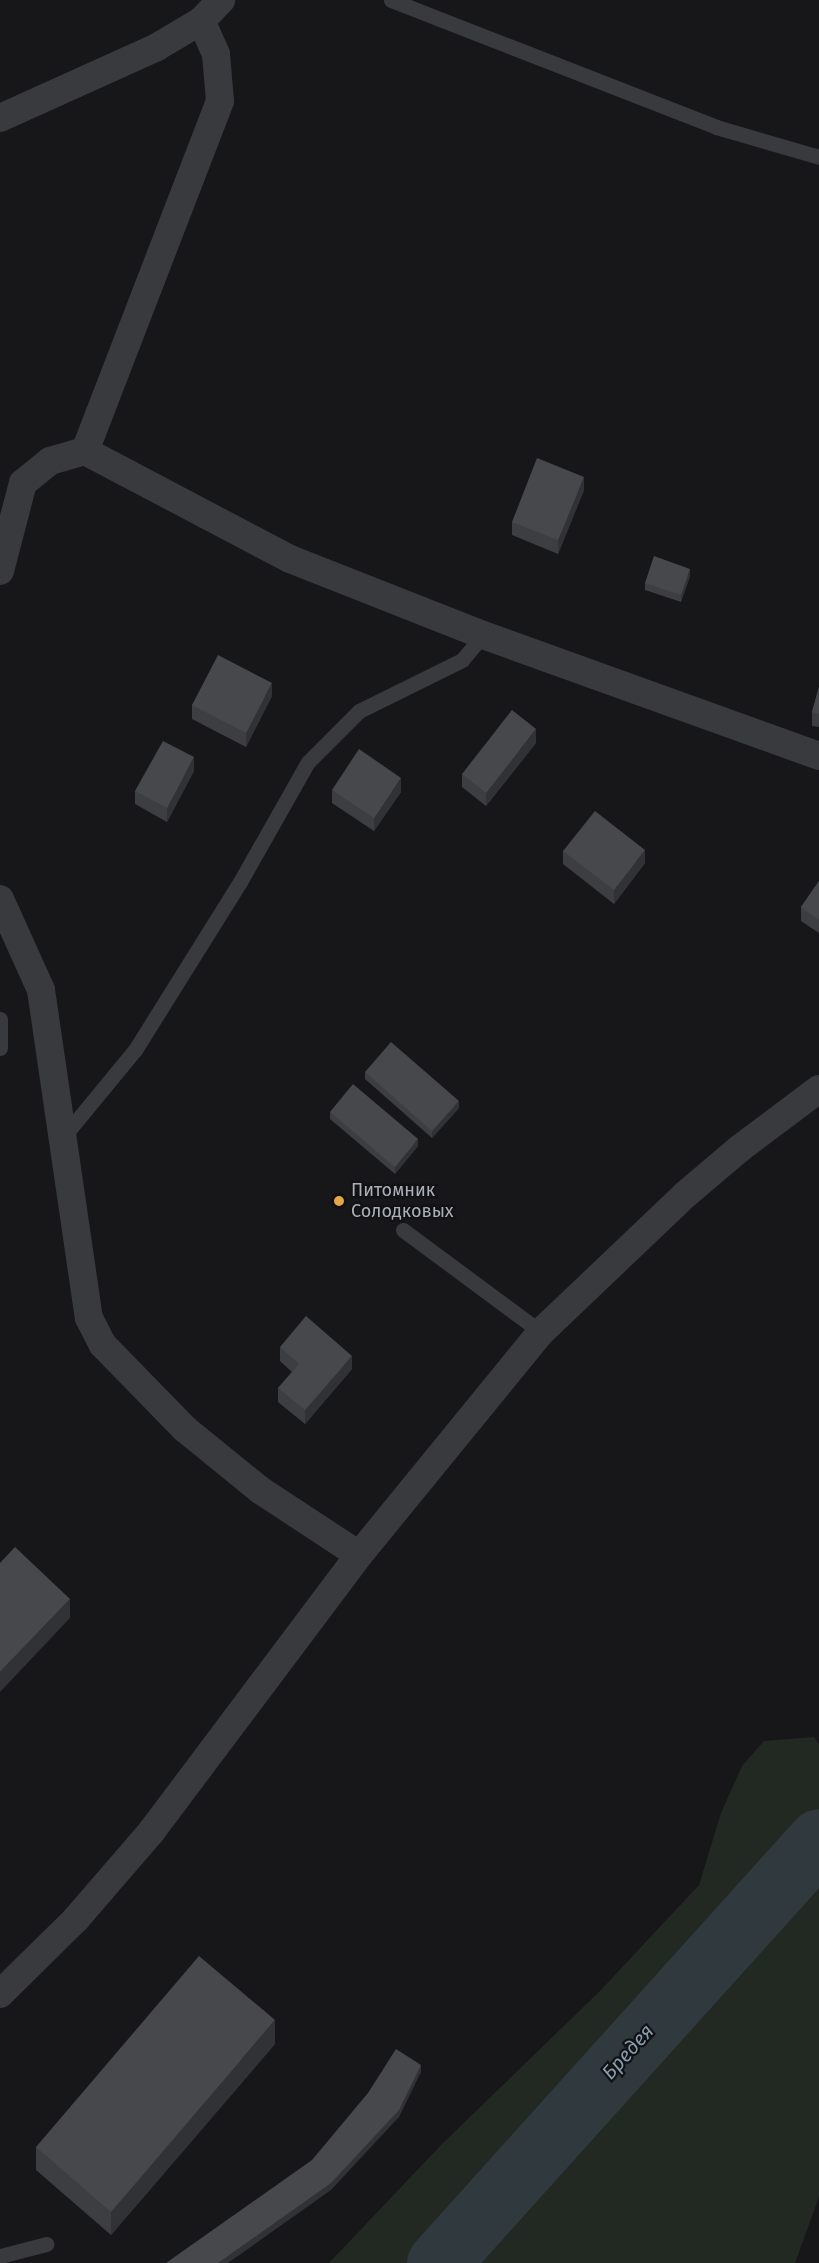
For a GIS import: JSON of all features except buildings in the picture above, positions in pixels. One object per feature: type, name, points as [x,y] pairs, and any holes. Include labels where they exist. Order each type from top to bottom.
[{"type":"street","points":[[0,118],[157,47],[201,21],[221,0]]},
{"type":"street","points":[[85,451],[220,101],[216,54],[201,21]]},
{"type":"street","points":[[0,571],[23,483],[50,460],[85,451],[290,559],[483,635],[819,756]]},
{"type":"street","points":[[0,899],[41,990],[89,1318],[103,1345],[185,1429],[260,1490],[359,1555]]},
{"type":"street","points":[[0,1994],[76,1919],[151,1832],[359,1555],[542,1332],[686,1194],[738,1149],[819,1089]]},
{"type":"lane","points":[[391,0],[716,127],[819,157]]},
{"type":"lane","points":[[64,1136],[135,1050],[240,882],[308,762],[359,711],[462,660],[483,635]]},
{"type":"lane","points":[[0,1019],[0,1048]]},
{"type":"lane","points":[[403,1230],[542,1332]]},
{"type":"lane","points":[[0,2256],[46,2244]]},
{"type":"shaded area","points":[[814,1737],[819,1744],[819,2197],[795,2263],[329,2263],[442,2144],[600,1991],[699,1885],[721,1813],[742,1766],[764,1741]]},
{"type":"waterway","name":"Бредея","points":[[438,2263],[819,1840]]},
{"type":"place","name":"Питомник Солодковых","points":[[339,1201]]}]
